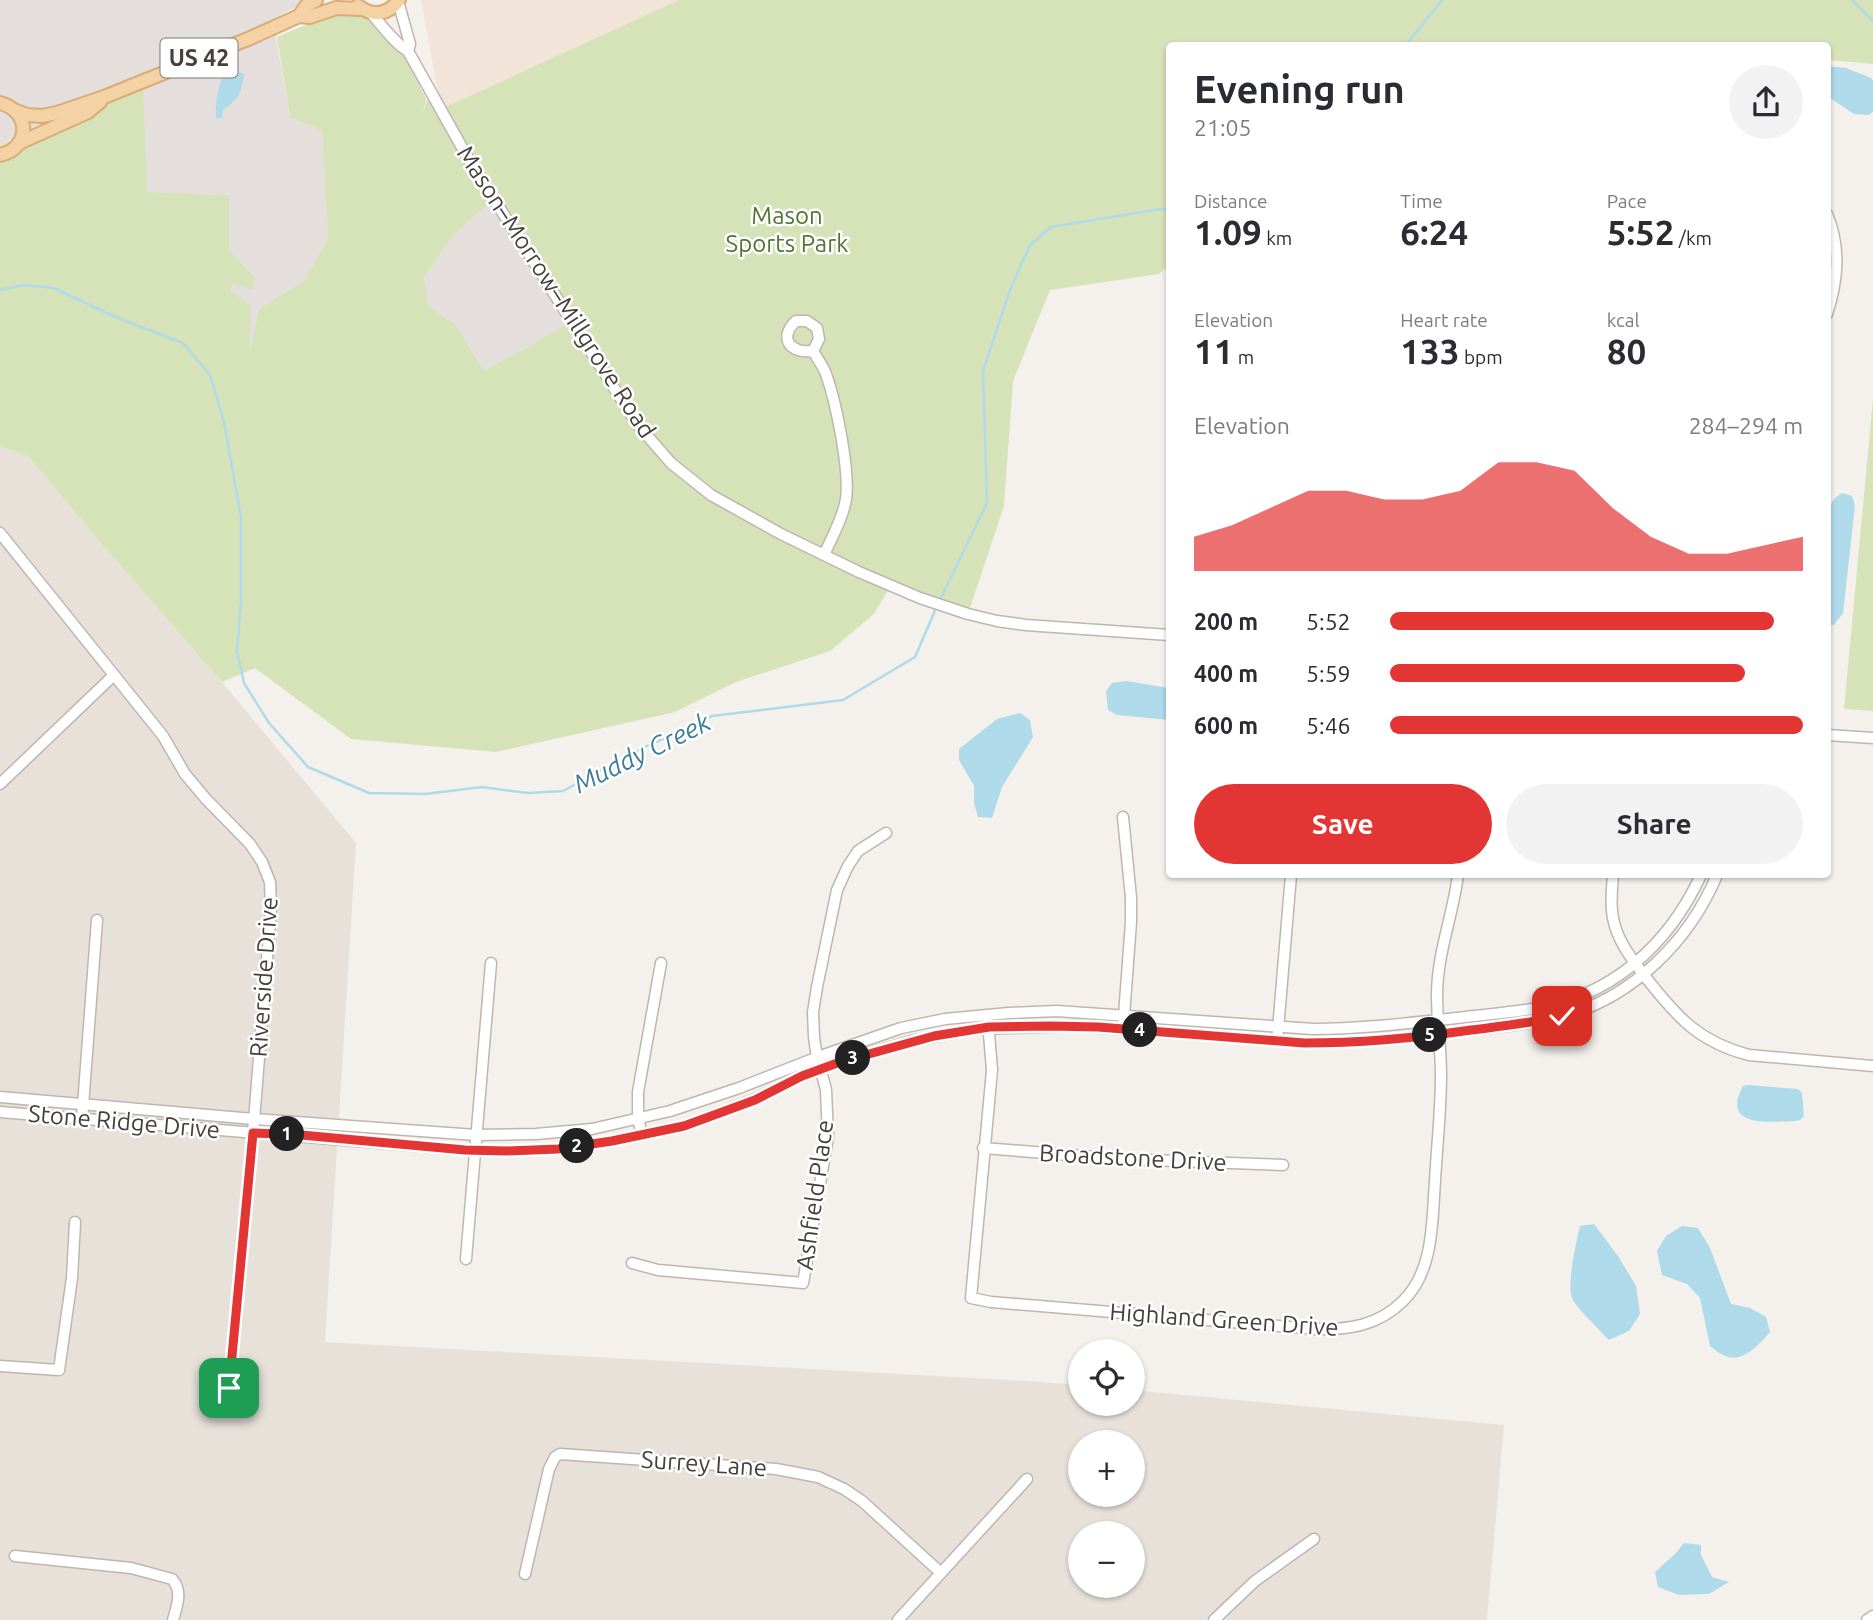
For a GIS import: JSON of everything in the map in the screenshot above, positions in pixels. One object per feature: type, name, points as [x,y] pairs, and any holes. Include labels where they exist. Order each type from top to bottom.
[{"type":"main road","name":"US 42","points":[[299,16],[306,6],[316,0]]},
{"type":"main road","name":"US 42","points":[[16,111],[42,116],[57,113],[104,97],[299,16],[310,17],[336,8],[362,7],[382,13],[399,1]]},
{"type":"main road","name":"US 42","points":[[19,143],[88,112],[104,97]]},
{"type":"main road","points":[[0,103],[16,111],[23,126],[19,143],[12,151],[0,155]]},
{"type":"street","name":"Mason–Morrow–Millgrove Road","points":[[399,1],[410,44],[408,51]]},
{"type":"street","name":"Mason–Morrow–Millgrove Road","points":[[362,7],[382,24],[400,47],[408,51],[469,160],[605,376],[651,442],[671,463],[711,495],[742,514],[824,555],[920,598],[968,614],[1026,625],[1166,635]]},
{"type":"street","points":[[1831,227],[1837,246],[1838,267],[1831,301]]},
{"type":"street","points":[[813,351],[825,372],[834,403],[846,470],[847,491],[844,507],[824,555]]},
{"type":"street","name":"Riverside Drive","points":[[0,533],[163,736],[185,774],[205,799],[250,844],[262,862],[270,882],[271,908],[253,1133],[229,1388]]},
{"type":"street","points":[[0,784],[114,675]]},
{"type":"street","points":[[1831,734],[1873,738]]},
{"type":"street","points":[[1123,817],[1131,898],[1123,1029]]},
{"type":"street","name":"Ashfield Place","points":[[632,1263],[658,1270],[803,1283],[828,1137],[826,1090],[816,1051],[813,1012],[837,890],[858,851],[886,834]]},
{"type":"street","points":[[1277,1041],[1291,878]]},
{"type":"street","name":"Highland Green Drive","points":[[987,1015],[992,1070],[971,1298],[990,1302],[1315,1329],[1348,1329],[1361,1326],[1376,1321],[1403,1301],[1412,1290],[1427,1257],[1432,1230],[1440,1108],[1437,993],[1442,943],[1458,878]]},
{"type":"street","points":[[1613,878],[1611,906],[1618,934],[1635,964],[1674,1013],[1701,1034],[1733,1051],[1765,1057],[1873,1066]]},
{"type":"street","name":"Stone Ridge Drive","points":[[0,1097],[476,1135],[536,1134],[592,1129],[670,1111],[901,1028],[945,1019],[1058,1011],[1336,1029],[1534,1009],[1594,991],[1635,964],[1664,936],[1692,896],[1700,878]]},
{"type":"street","name":"Stone Ridge Drive","points":[[0,1112],[475,1150],[558,1149],[684,1126],[755,1100],[821,1069],[911,1041],[957,1031],[989,1027],[1051,1026],[1334,1043],[1439,1035],[1537,1022],[1602,1001],[1643,974],[1677,942],[1691,924],[1716,878]]},
{"type":"street","points":[[82,1119],[97,920]]},
{"type":"street","points":[[466,1259],[491,962]]},
{"type":"street","points":[[642,1135],[638,1118],[639,1083],[661,962]]},
{"type":"street","name":"Broadstone Drive","points":[[983,1148],[1121,1159],[1283,1165]]},
{"type":"street","points":[[0,1366],[59,1370],[72,1278],[75,1222]]},
{"type":"street","name":"Surrey Lane","points":[[525,1574],[549,1469],[555,1457],[560,1454],[776,1469],[818,1477],[862,1501],[941,1573]]},
{"type":"street","points":[[898,1620],[1027,1479]]},
{"type":"street","points":[[1213,1620],[1255,1581],[1314,1539]]},
{"type":"street","points":[[15,1556],[131,1568],[172,1579],[178,1590],[173,1620]]},
{"type":"street","points":[[1867,1620],[1873,1616]]},
{"type":"shaded area","points":[[0,0],[309,0],[273,19],[251,36],[274,26],[290,117],[322,131],[328,237],[305,280],[259,309],[249,354],[231,292],[233,284],[255,277],[229,250],[229,195],[147,193],[58,116],[0,145]]},
{"type":"shaded area","points":[[421,0],[679,0],[441,109]]},
{"type":"shaded area","points":[[493,199],[571,322],[484,371],[456,325],[428,305],[424,277],[452,237]]},
{"type":"shaded area","points":[[0,446],[28,456],[356,843],[325,1342],[1068,1384],[1068,1416],[1145,1416],[1145,1391],[1504,1425],[1487,1620],[0,1620]]},
{"type":"green space","name":"Mason Sports Park","points":[[679,0],[1873,0],[1873,64],[1831,60],[1831,42],[1166,42],[1166,268],[1159,274],[1050,290],[1013,381],[1004,506],[968,614],[891,585],[874,614],[830,651],[736,682],[675,712],[496,752],[351,739],[255,668],[222,682],[28,456],[0,446],[0,145],[143,81],[147,192],[229,195],[229,250],[255,277],[252,290],[233,284],[231,291],[250,305],[250,349],[259,309],[305,280],[328,237],[322,131],[290,117],[277,37],[328,16],[346,13],[362,17],[373,22],[405,55],[426,99],[423,113],[427,100],[441,109]],"holes":[[[493,199],[571,322],[484,371],[456,325],[428,305],[424,277],[452,237]]]},
{"type":"green space","points":[[1873,399],[1873,711],[1844,709]]},
{"type":"water","points":[[1831,66],[1846,68],[1873,81],[1873,112],[1869,115],[1854,114],[1831,99]]},
{"type":"water","points":[[234,70],[244,74],[241,91],[223,110],[222,118],[216,118],[224,73]]},
{"type":"water","points":[[1842,493],[1852,496],[1855,506],[1843,613],[1834,625],[1831,625],[1831,504]]},
{"type":"water","points":[[1126,681],[1166,688],[1166,720],[1117,715],[1108,710],[1106,691],[1112,683]]},
{"type":"water","points":[[1020,713],[1030,720],[1033,737],[1002,787],[992,818],[978,817],[974,803],[974,786],[959,760],[959,749],[997,719]]},
{"type":"water","points":[[1743,1086],[1798,1089],[1802,1093],[1804,1116],[1795,1121],[1773,1122],[1751,1120],[1743,1116],[1738,1109],[1738,1100]]},
{"type":"water","points":[[1594,1224],[1636,1286],[1640,1314],[1629,1331],[1609,1340],[1578,1307],[1571,1291],[1580,1226]]},
{"type":"water","points":[[1682,1226],[1698,1228],[1710,1248],[1731,1304],[1750,1308],[1766,1317],[1770,1332],[1744,1355],[1732,1358],[1710,1346],[1700,1298],[1687,1284],[1662,1275],[1657,1251],[1666,1236]]},
{"type":"water","points":[[1684,1543],[1701,1545],[1701,1555],[1712,1577],[1729,1582],[1709,1594],[1679,1595],[1658,1587],[1655,1572]]},
{"type":"waterway","name":"Muddy Creek","points":[[1408,42],[1442,0]]},
{"type":"waterway","name":"Muddy Creek","points":[[1852,0],[1873,21]]},
{"type":"waterway","name":"Muddy Creek","points":[[940,600],[987,503],[983,371],[1010,290],[1030,245],[1051,227],[1166,210]]},
{"type":"waterway","name":"Muddy Creek","points":[[0,290],[23,285],[54,288],[113,316],[183,343],[210,375],[224,422],[241,518],[241,601],[237,652],[244,683],[269,723],[308,767],[369,793],[425,794],[482,787],[528,793],[563,791],[645,747],[712,716],[843,700],[915,657],[937,606]]},
{"type":"route","points":[[229,1388],[253,1133],[465,1150],[558,1149],[684,1126],[755,1100],[802,1076],[840,1062],[911,1041],[989,1027],[1077,1026],[1334,1043],[1439,1035],[1537,1022],[1562,1016]]}]
